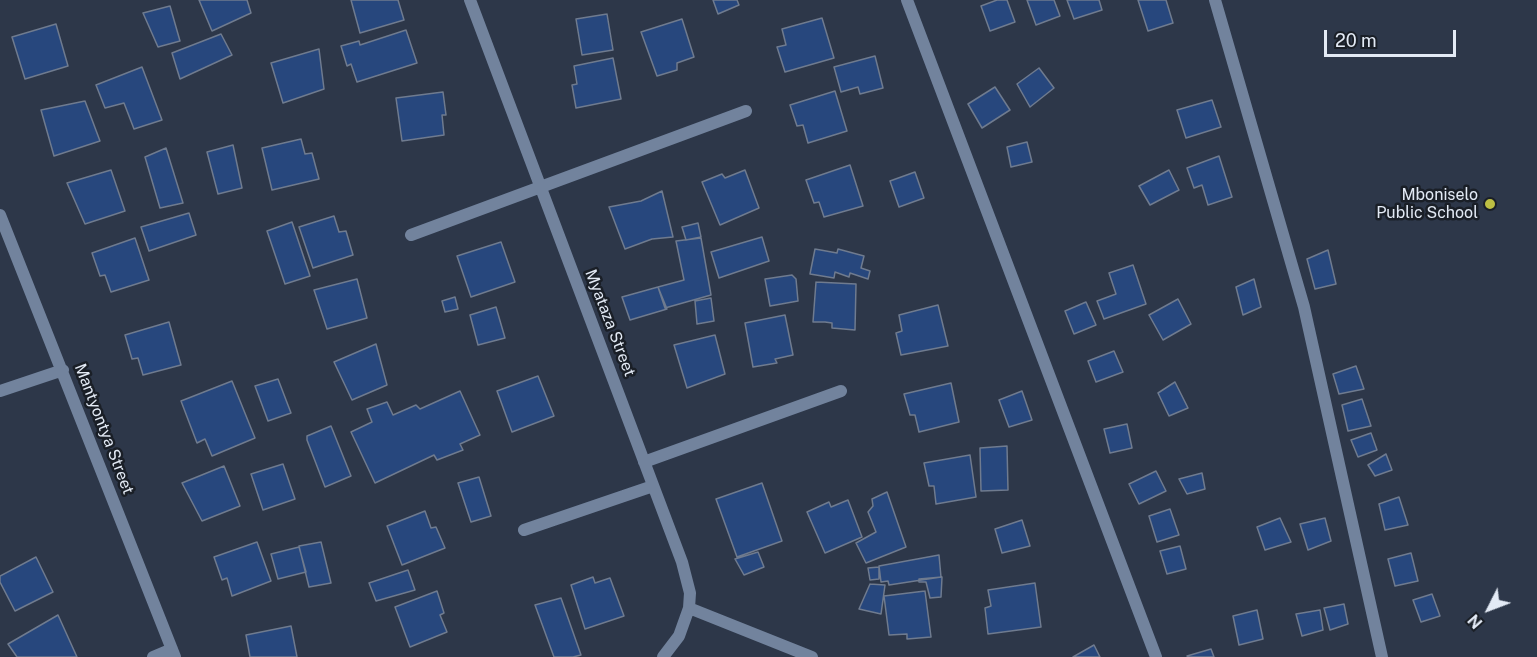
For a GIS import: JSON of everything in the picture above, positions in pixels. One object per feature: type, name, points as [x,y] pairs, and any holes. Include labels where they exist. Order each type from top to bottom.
[{"type":"street","name":"Myataza Street","points":[[470,0],[682,562],[690,593],[689,608],[679,636],[663,657]]},
{"type":"street","points":[[907,0],[1156,657]]},
{"type":"street","points":[[1215,0],[1304,307],[1382,657]]},
{"type":"street","points":[[411,235],[746,111]]},
{"type":"street","name":"Mantyontya Street","points":[[0,214],[174,653]]},
{"type":"street","points":[[0,391],[63,370]]},
{"type":"street","points":[[644,462],[841,391]]},
{"type":"street","points":[[524,530],[653,486]]},
{"type":"street","points":[[689,608],[812,657]]},
{"type":"street","points":[[153,657],[174,653]]},
{"type":"building","points":[[199,0],[247,0],[251,13],[212,31]]},
{"type":"building","points":[[351,0],[398,0],[404,20],[360,33]]},
{"type":"building","points":[[713,0],[737,0],[739,5],[718,14]]},
{"type":"building","points":[[997,0],[1007,0],[1015,22],[990,31],[981,6]]},
{"type":"building","points":[[1027,0],[1054,0],[1060,16],[1036,25]]},
{"type":"building","points":[[1067,0],[1099,0],[1102,10],[1074,19]]},
{"type":"building","points":[[1138,0],[1166,0],[1173,23],[1148,31]]},
{"type":"building","points":[[170,6],[180,41],[158,47],[143,13]]},
{"type":"building","points":[[607,14],[613,50],[582,55],[576,19]]},
{"type":"building","points":[[822,18],[834,58],[785,72],[777,47],[786,45],[782,29]]},
{"type":"building","points":[[682,19],[694,57],[677,63],[677,70],[657,76],[641,32]]},
{"type":"building","points":[[56,24],[68,66],[25,79],[12,37]]},
{"type":"building","points":[[406,30],[417,63],[357,82],[351,64],[347,66],[341,46],[359,41],[360,45]]},
{"type":"building","points":[[221,34],[232,55],[180,79],[172,53]]},
{"type":"building","points":[[319,49],[324,89],[283,103],[271,63]]},
{"type":"building","points":[[875,56],[883,88],[860,94],[858,87],[841,92],[834,67]]},
{"type":"building","points":[[613,58],[621,99],[576,108],[572,85],[577,84],[574,66]]},
{"type":"building","points":[[142,67],[162,120],[134,129],[124,103],[105,108],[96,85]]},
{"type":"building","points":[[1039,68],[1054,88],[1030,107],[1017,84]]},
{"type":"building","points":[[995,87],[1010,110],[982,128],[968,104]]},
{"type":"building","points":[[835,91],[847,131],[808,143],[803,125],[797,126],[790,105]]},
{"type":"building","points":[[443,92],[446,115],[442,115],[444,135],[402,141],[396,98]]},
{"type":"building","points":[[1212,100],[1221,127],[1186,138],[1177,110]]},
{"type":"building","points":[[85,101],[100,141],[54,156],[41,110]]},
{"type":"building","points":[[301,139],[305,154],[312,153],[319,179],[272,190],[262,148]]},
{"type":"building","points":[[1027,142],[1032,162],[1011,167],[1007,147]]},
{"type":"building","points":[[233,145],[242,188],[218,194],[207,152]]},
{"type":"building","points":[[166,148],[183,203],[160,208],[145,157]]},
{"type":"building","points":[[1219,156],[1232,197],[1208,205],[1202,185],[1194,188],[1187,168]]},
{"type":"building","points":[[850,165],[863,206],[824,217],[819,202],[814,203],[806,180]]},
{"type":"building","points":[[111,170],[125,211],[85,224],[67,183]]},
{"type":"building","points":[[745,170],[759,208],[720,225],[702,182],[722,174],[725,178]]},
{"type":"building","points":[[1169,170],[1179,190],[1150,205],[1139,186]]},
{"type":"building","points":[[915,172],[924,198],[899,207],[890,181]]},
{"type":"building","points":[[662,191],[673,237],[652,239],[625,249],[609,207],[641,201]]},
{"type":"building","points":[[189,213],[196,235],[149,251],[141,227]]},
{"type":"building","points":[[334,216],[339,232],[346,231],[353,255],[313,268],[299,227]]},
{"type":"building","points":[[292,222],[310,276],[285,284],[267,231]]},
{"type":"building","points":[[698,223],[701,237],[686,240],[682,227]]},
{"type":"building","points":[[762,237],[769,261],[719,278],[711,252]]},
{"type":"building","points":[[135,238],[149,280],[111,292],[105,275],[100,276],[92,253]]},
{"type":"building","points":[[701,238],[711,295],[665,308],[658,287],[684,280],[676,241]]},
{"type":"building","points":[[501,242],[515,282],[471,297],[457,256]]},
{"type":"building","points":[[815,249],[837,253],[838,249],[864,256],[861,268],[870,271],[868,279],[850,273],[849,277],[835,272],[834,278],[810,274]]},
{"type":"building","points":[[1328,250],[1336,284],[1315,289],[1307,259]]},
{"type":"building","points":[[1133,265],[1146,304],[1104,319],[1097,301],[1116,294],[1109,273]]},
{"type":"building","points":[[792,275],[796,279],[798,301],[770,306],[765,279]]},
{"type":"building","points":[[357,279],[367,318],[327,329],[314,290]]},
{"type":"building","points":[[1254,279],[1261,307],[1243,315],[1236,287]]},
{"type":"building","points":[[816,282],[856,284],[855,330],[832,328],[832,323],[813,322]]},
{"type":"building","points":[[658,287],[667,309],[630,320],[622,297]]},
{"type":"building","points":[[455,297],[458,309],[445,312],[442,301]]},
{"type":"building","points":[[711,298],[714,321],[697,324],[695,301]]},
{"type":"building","points":[[1178,299],[1191,324],[1163,340],[1149,315]]},
{"type":"building","points":[[1086,302],[1096,325],[1074,334],[1065,311]]},
{"type":"building","points":[[938,305],[948,346],[901,355],[896,333],[902,331],[899,315]]},
{"type":"building","points":[[496,307],[505,338],[478,345],[470,315]]},
{"type":"building","points":[[785,315],[793,355],[775,359],[777,363],[753,367],[745,323]]},
{"type":"building","points":[[169,322],[181,365],[143,375],[138,358],[132,359],[125,335]]},
{"type":"building","points":[[715,335],[725,374],[687,388],[674,345]]},
{"type":"building","points":[[376,344],[387,385],[352,400],[334,362]]},
{"type":"building","points":[[1114,351],[1123,372],[1096,382],[1088,361]]},
{"type":"building","points":[[1356,366],[1364,389],[1339,394],[1333,374]]},
{"type":"building","points":[[538,376],[554,416],[512,432],[497,391]]},
{"type":"building","points":[[278,379],[291,413],[268,421],[255,386]]},
{"type":"building","points":[[232,381],[255,438],[212,456],[205,439],[197,443],[181,401]]},
{"type":"building","points":[[1175,382],[1188,408],[1169,416],[1158,393]]},
{"type":"building","points":[[951,383],[959,422],[919,432],[915,415],[910,415],[904,394]]},
{"type":"building","points":[[460,391],[480,435],[460,444],[463,450],[437,460],[434,455],[375,483],[351,432],[372,422],[367,409],[387,402],[393,415],[416,405],[420,409]]},
{"type":"building","points":[[1022,391],[1032,420],[1009,427],[999,400]]},
{"type":"building","points":[[1362,399],[1371,426],[1348,431],[1342,405]]},
{"type":"building","points":[[1127,424],[1132,448],[1110,453],[1104,429]]},
{"type":"building","points":[[331,426],[351,476],[325,487],[307,436]]},
{"type":"building","points":[[1371,433],[1377,450],[1358,457],[1351,440]]},
{"type":"building","points":[[1007,446],[1008,490],[981,491],[980,448]]},
{"type":"building","points":[[1386,454],[1392,470],[1375,476],[1368,465]]},
{"type":"building","points":[[970,455],[976,497],[936,504],[934,486],[929,486],[924,463]]},
{"type":"building","points":[[283,464],[295,499],[263,510],[251,474]]},
{"type":"building","points":[[224,466],[240,506],[202,521],[182,483]]},
{"type":"building","points":[[1156,471],[1166,491],[1139,504],[1129,484]]},
{"type":"building","points":[[1202,473],[1205,489],[1187,494],[1179,479]]},
{"type":"building","points":[[479,477],[491,516],[471,522],[458,483]]},
{"type":"building","points":[[762,483],[782,541],[737,557],[716,499]]},
{"type":"building","points":[[887,492],[906,547],[866,563],[856,543],[876,532],[868,512],[873,506],[872,499]]},
{"type":"building","points":[[1399,497],[1408,525],[1385,530],[1379,504]]},
{"type":"building","points":[[848,500],[862,537],[825,553],[807,512],[829,502],[831,507]]},
{"type":"building","points":[[1170,509],[1179,535],[1157,542],[1149,516]]},
{"type":"building","points":[[425,511],[431,528],[436,527],[445,548],[402,565],[387,526]]},
{"type":"building","points":[[1280,518],[1291,542],[1265,550],[1257,527]]},
{"type":"building","points":[[1325,518],[1331,541],[1308,550],[1300,524]]},
{"type":"building","points":[[1022,520],[1030,546],[1002,553],[995,529]]},
{"type":"building","points":[[257,542],[271,581],[232,596],[227,578],[222,580],[214,557]]},
{"type":"building","points":[[321,542],[331,583],[309,587],[299,546]]},
{"type":"building","points":[[1180,546],[1186,569],[1167,574],[1160,551]]},
{"type":"building","points":[[299,547],[306,572],[278,579],[271,554]]},
{"type":"building","points":[[758,552],[764,567],[744,575],[735,559]]},
{"type":"building","points":[[1411,553],[1418,581],[1395,586],[1388,559]]},
{"type":"building","points":[[939,555],[941,577],[889,585],[888,581],[881,582],[879,566]]},
{"type":"building","points":[[36,557],[53,592],[15,611],[0,582],[0,576]]},
{"type":"building","points":[[879,567],[879,579],[870,580],[868,568]]},
{"type":"building","points":[[408,570],[415,590],[376,601],[369,583]]},
{"type":"building","points":[[593,577],[595,583],[610,578],[624,616],[585,629],[571,585]]},
{"type":"building","points":[[942,577],[941,597],[930,598],[926,582],[919,582],[919,579]]},
{"type":"building","points":[[1035,583],[1041,627],[988,634],[985,608],[991,606],[988,590]]},
{"type":"building","points":[[870,584],[885,585],[881,614],[859,609]]},
{"type":"building","points":[[437,591],[444,613],[440,615],[447,632],[410,647],[395,607]]},
{"type":"building","points":[[925,591],[931,637],[907,639],[907,634],[889,635],[884,596]]},
{"type":"building","points":[[1432,594],[1440,616],[1421,622],[1413,600]]},
{"type":"building","points":[[561,598],[581,655],[554,657],[535,605]]},
{"type":"building","points":[[1344,604],[1348,624],[1330,630],[1324,608]]},
{"type":"building","points":[[1257,610],[1263,639],[1239,645],[1233,616]]},
{"type":"building","points":[[1320,610],[1323,630],[1302,636],[1296,614]]},
{"type":"building","points":[[58,615],[77,657],[17,657],[8,644]]},
{"type":"building","points":[[291,626],[297,657],[250,657],[246,635]]},
{"type":"building","points":[[1094,645],[1100,657],[1073,657]]},
{"type":"building","points":[[1211,649],[1214,657],[1187,656]]},
{"type":"place","name":"Mboniselo Public School","points":[[1490,204]]}]
